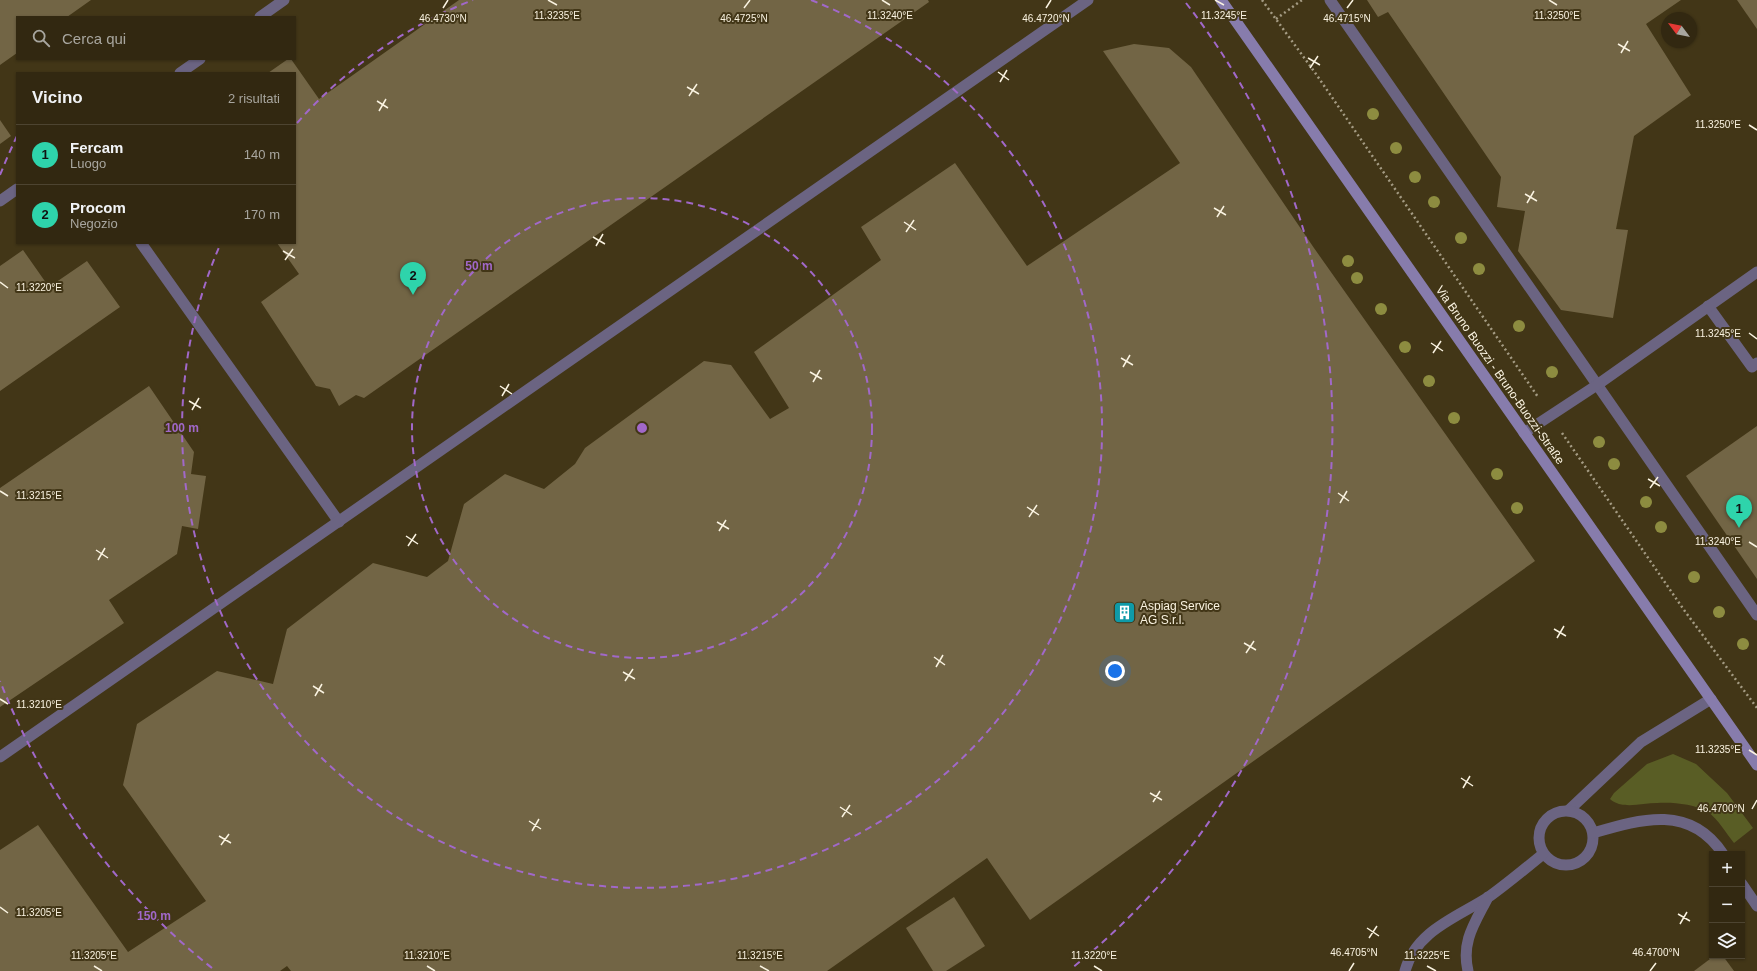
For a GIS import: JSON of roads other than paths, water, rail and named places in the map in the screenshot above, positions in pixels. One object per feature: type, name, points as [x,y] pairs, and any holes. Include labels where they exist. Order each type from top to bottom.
[{"type":"main road","name":"Via Bruno Buozzi - Bruno-Buozzi-Straße","points":[[1221,0],[1757,765]]},
{"type":"street","points":[[261,16],[284,0]]},
{"type":"street","points":[[0,757],[1088,0]]},
{"type":"street","points":[[1330,0],[1757,615]]},
{"type":"street","points":[[181,72],[199,60]]},
{"type":"street","points":[[0,201],[16,189]]},
{"type":"street","points":[[142,244],[339,522]]},
{"type":"street","points":[[1524,433],[1597,385],[1757,272]]},
{"type":"street","points":[[1708,306],[1752,367],[1757,364]]},
{"type":"street","points":[[1569,810],[1641,742],[1711,699]]},
{"type":"street","points":[[1569,810],[1577,813],[1590,824],[1593,833],[1593,842],[1590,851],[1576,864],[1567,866],[1558,865],[1549,860],[1543,854],[1539,846],[1538,837],[1544,820],[1551,814],[1560,811],[1569,810]]},
{"type":"street","points":[[1593,833],[1648,819],[1670,820],[1690,826],[1703,833],[1715,842],[1721,851]]},
{"type":"street","points":[[1405,971],[1411,954],[1424,938],[1444,922],[1511,881],[1543,854]]},
{"type":"street","points":[[1744,887],[1757,906]]},
{"type":"street","points":[[1468,971],[1466,947],[1470,932],[1488,896]]},
{"type":"place","name":"Procom","points":[[413,295]]},
{"type":"place","name":"Fercam","points":[[1739,528]]},
{"type":"place","name":"Aspiag Service AG S.r.l.","points":[[1125,613]]}]
